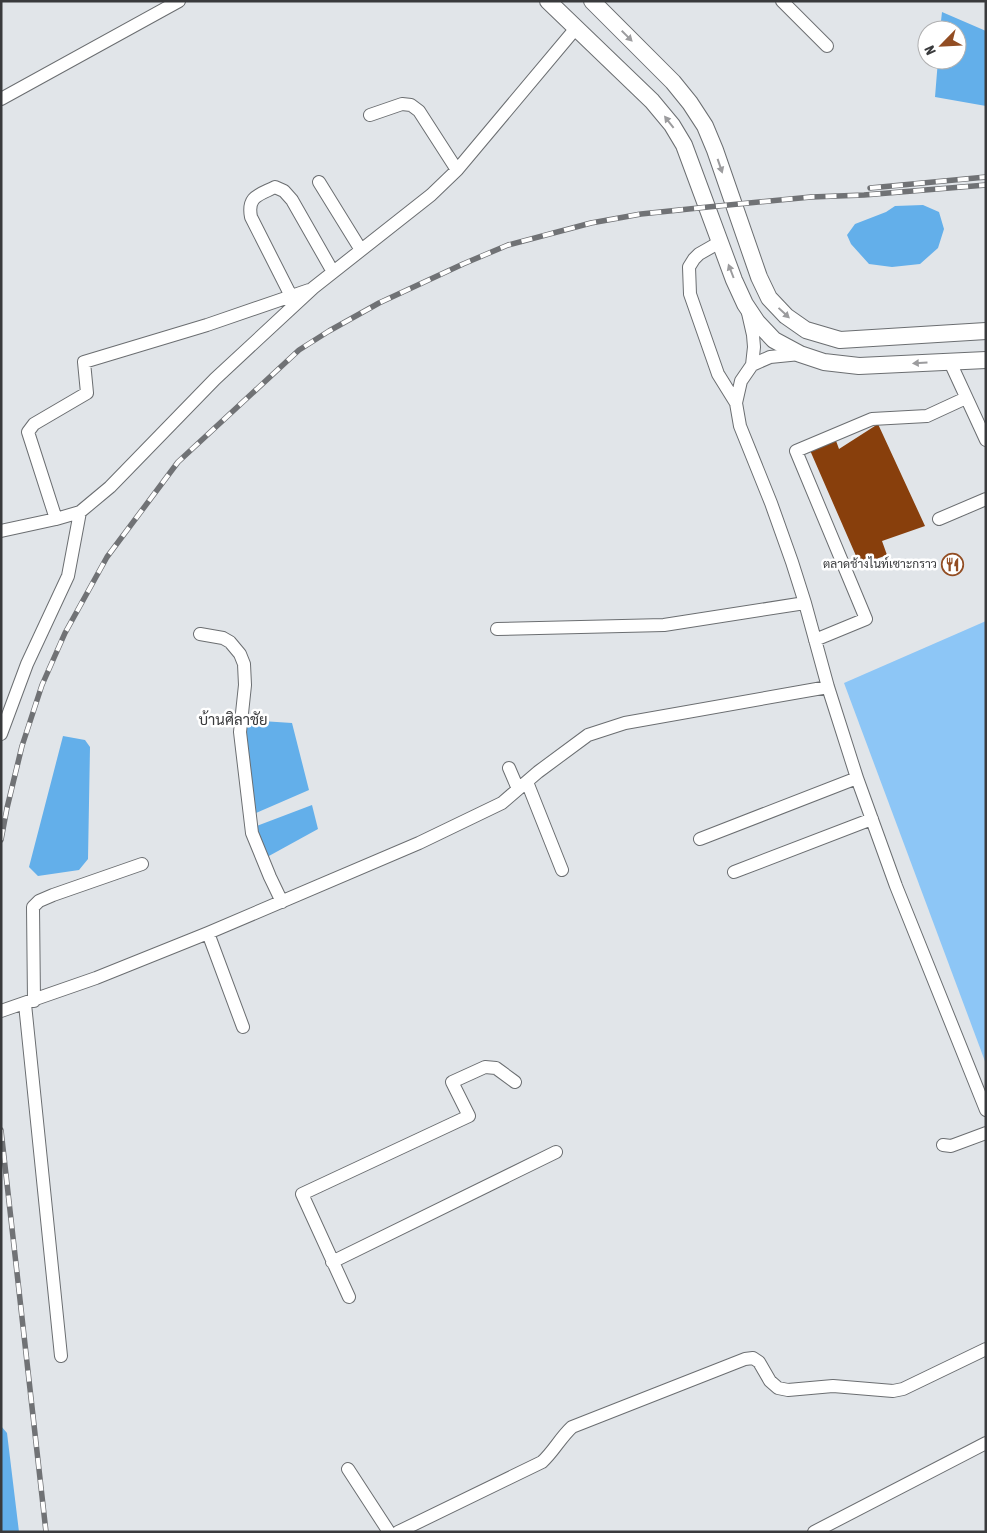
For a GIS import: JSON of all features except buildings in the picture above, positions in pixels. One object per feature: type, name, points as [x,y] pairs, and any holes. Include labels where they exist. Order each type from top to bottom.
[{"type":"main road","points":[[548,1],[652,101],[672,125],[684,145],[745,304],[757,322],[774,340],[800,354],[824,362],[859,366],[986,360]]},
{"type":"main road","points":[[592,1],[673,82],[705,126],[759,277],[769,298],[786,316],[806,330],[840,340],[986,331]]},
{"type":"street","points":[[1,99],[179,1]]},
{"type":"street","points":[[782,1],[827,46]]},
{"type":"street","points":[[1,531],[80,512],[110,487],[215,378],[313,288],[431,195],[458,170],[576,28]]},
{"type":"street","points":[[370,115],[402,104],[411,105],[419,111],[458,170]]},
{"type":"street","points":[[319,182],[361,250]]},
{"type":"street","points":[[291,296],[251,217],[249,207],[254,197],[275,187],[284,191],[292,200],[333,272]]},
{"type":"street","points":[[720,242],[699,254],[689,267],[690,294],[718,374],[736,403],[740,426],[771,503],[805,603],[828,688],[857,778],[896,886],[986,1110]]},
{"type":"street","points":[[56,519],[28,432],[34,424],[87,393],[84,362],[207,325],[313,288]]},
{"type":"street","points":[[736,403],[741,381],[752,365],[754,347],[745,304]]},
{"type":"street","points":[[752,365],[770,358],[800,354]]},
{"type":"street","points":[[950,362],[966,398],[982,420],[986,440]]},
{"type":"street","points":[[815,640],[866,619],[796,451],[872,420],[927,416],[966,398]]},
{"type":"street","points":[[939,519],[986,499]]},
{"type":"street","points":[[1,734],[27,664],[68,576],[80,512]]},
{"type":"street","points":[[496,629],[664,626],[805,603]]},
{"type":"street","points":[[200,634],[223,638],[230,642],[240,654],[244,664],[245,685],[240,732],[252,833],[282,902]]},
{"type":"street","points":[[1,1011],[96,978],[419,844],[502,803],[538,772],[588,735],[625,723],[828,688]]},
{"type":"street","points":[[509,768],[522,786],[562,870]]},
{"type":"street","points":[[700,838],[857,778]]},
{"type":"street","points":[[734,872],[872,819]]},
{"type":"street","points":[[61,1356],[29,1002],[33,907],[39,901],[53,895],[142,864]]},
{"type":"street","points":[[208,933],[243,1027]]},
{"type":"street","points":[[349,1297],[302,1194],[470,1116],[452,1082],[485,1067],[496,1068],[515,1082]]},
{"type":"street","points":[[942,1145],[951,1146],[986,1133]]},
{"type":"street","points":[[332,1262],[556,1152]]},
{"type":"street","points":[[398,1532],[542,1462],[550,1455],[566,1432],[572,1427],[745,1359],[753,1358],[759,1362],[770,1381],[778,1388],[788,1390],[833,1386],[893,1391],[902,1389],[986,1349]]},
{"type":"street","points":[[814,1532],[986,1443]]},
{"type":"street","points":[[348,1469],[389,1532]]},
{"type":"shaded area","points":[[942,12],[961,20],[941,20]]},
{"type":"shaded area","points":[[967,23],[986,31],[986,106],[935,97],[937,70],[967,70]]},
{"type":"shaded area","points":[[923,205],[939,212],[944,229],[938,248],[920,264],[892,267],[869,264],[851,244],[847,235],[855,224],[886,212],[895,206]]},
{"type":"shaded area","points":[[986,621],[986,1064],[844,683]]},
{"type":"shaded area","points":[[246,720],[292,723],[309,790],[256,813],[239,737]]},
{"type":"shaded area","points":[[63,736],[85,740],[90,747],[88,859],[79,870],[38,876],[29,867]]},
{"type":"shaded area","points":[[312,805],[318,829],[258,862],[249,829]]},
{"type":"shaded area","points":[[1,1426],[7,1433],[19,1532],[1,1532]]},
{"type":"railway","points":[[870,188],[986,177]]},
{"type":"railway","points":[[1,840],[22,746],[42,685],[65,633],[107,557],[178,462],[299,350],[379,303],[463,264],[508,245],[591,223],[641,214],[811,197],[864,195],[986,185]]},
{"type":"railway","points":[[1,1130],[46,1532]]},
{"type":"place","name":"ตลาดช้างไนท์เซาะกราว","points":[[953,564]]},
{"type":"district","name":"บ้านศิลาชัย","points":[[233,719]]}]
